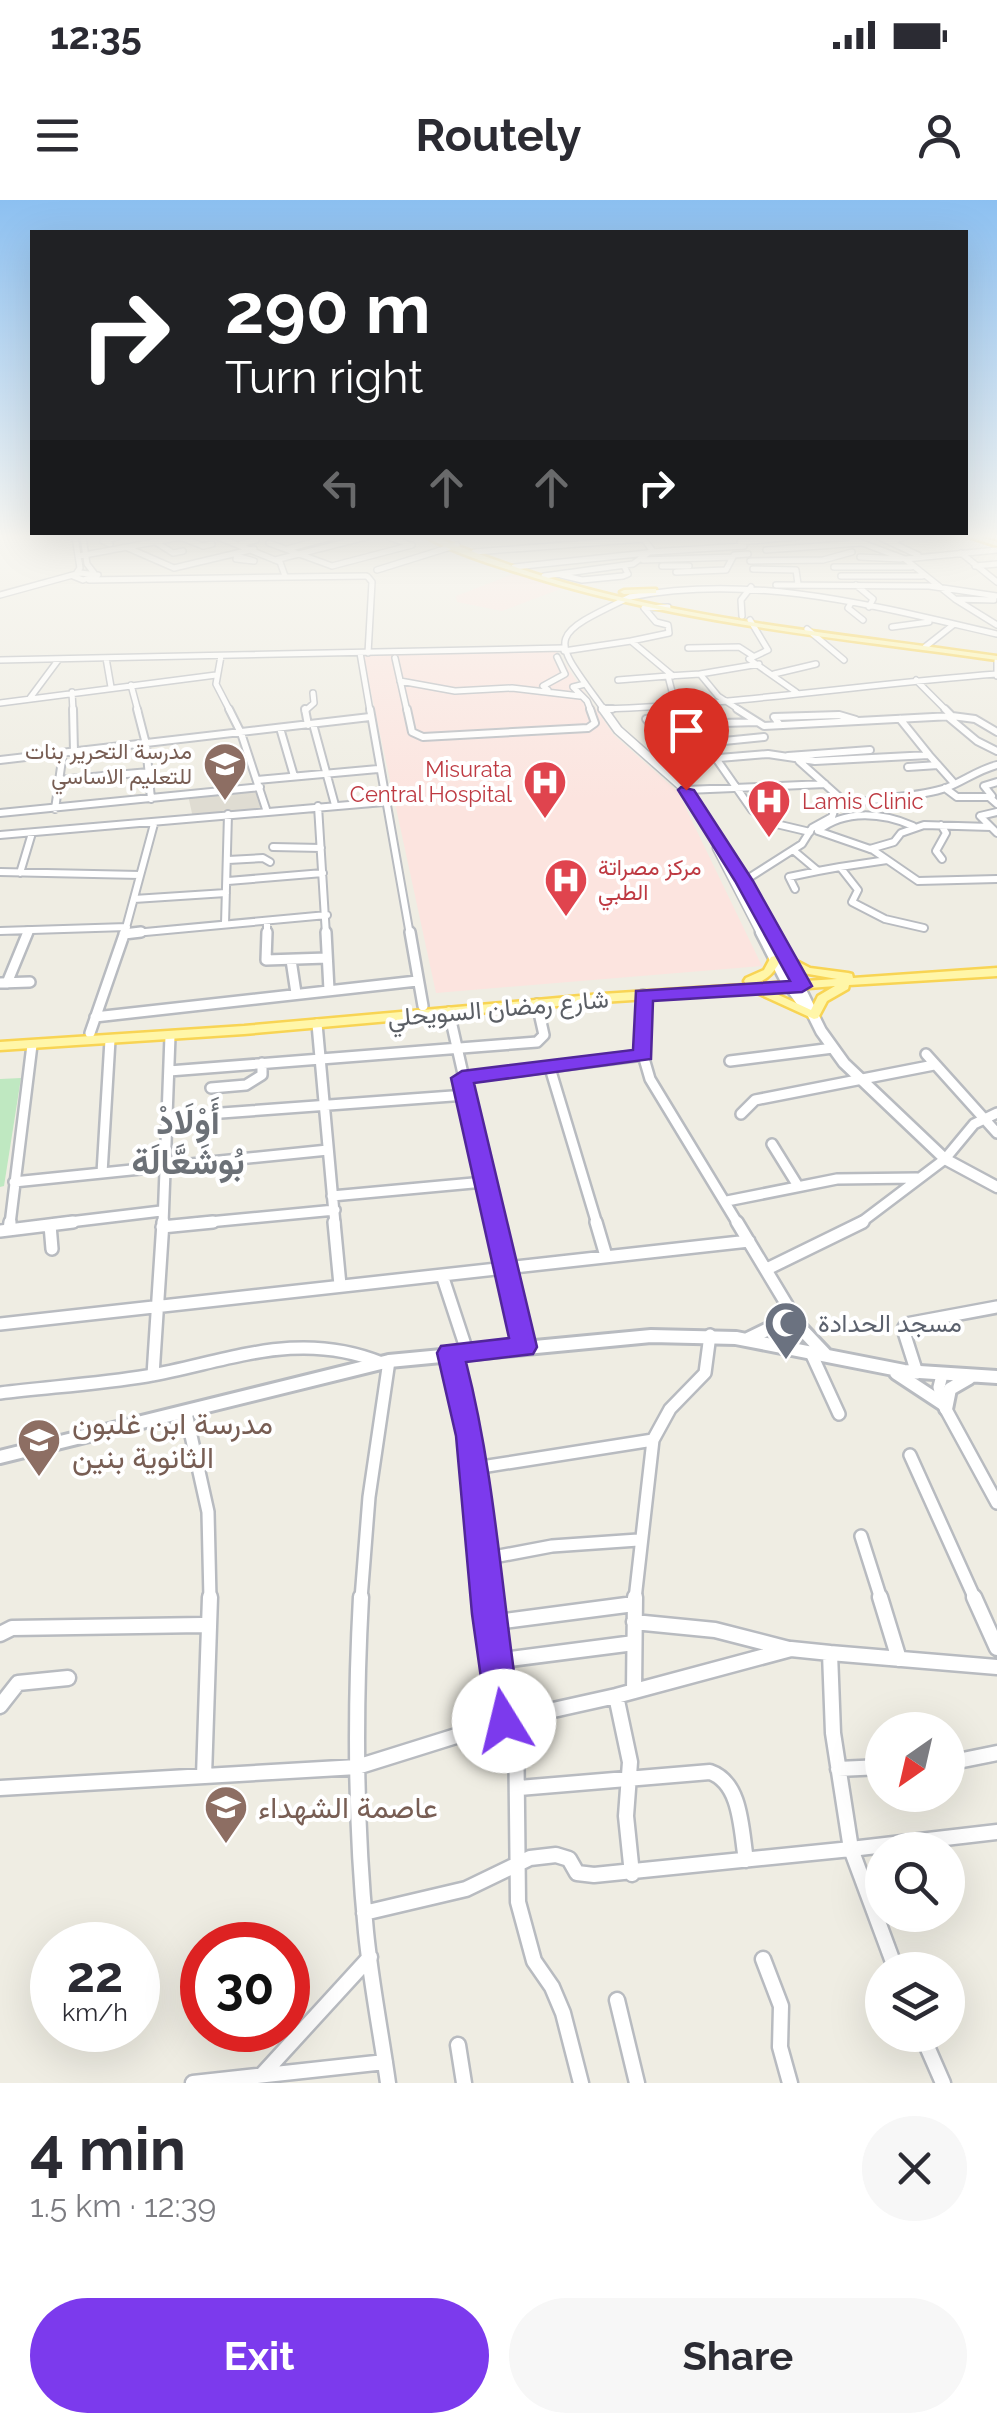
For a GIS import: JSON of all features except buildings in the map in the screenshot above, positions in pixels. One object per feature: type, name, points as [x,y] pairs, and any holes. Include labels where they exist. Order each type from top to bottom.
[{"type":"main road","points":[[784,625],[932,642],[997,658]]},
{"type":"main road","points":[[796,625],[932,642],[997,658]]},
{"type":"main road","points":[[750,984],[782,960],[808,971],[849,980]]},
{"type":"main road","name":"شارع رمضان السويحلي","points":[[0,1037],[269,1022],[423,1006],[997,969]]},
{"type":"main road","points":[[750,984],[813,1016],[826,995],[849,980]]},
{"type":"main road","name":"شارع رمضان السويحلي","points":[[0,1046],[317,1024],[750,984]]},
{"type":"street","points":[[365,625],[370,716],[423,1006]]},
{"type":"street","points":[[574,625],[564,637],[564,650],[630,743],[686,790],[744,881],[794,983],[833,1048],[858,1078],[944,1159],[997,1187]]},
{"type":"street","points":[[0,660],[564,650],[669,632],[665,625]]},
{"type":"street","points":[[751,625],[768,650],[752,656]]},
{"type":"street","points":[[892,627],[904,625]]},
{"type":"street","points":[[932,642],[953,625],[997,634]]},
{"type":"street","points":[[807,629],[844,660]]},
{"type":"street","points":[[630,641],[671,676],[676,707]]},
{"type":"street","points":[[688,648],[737,647],[752,656]]},
{"type":"street","points":[[221,656],[216,675],[219,693],[240,733],[266,810]]},
{"type":"street","points":[[752,656],[749,658],[796,692]]},
{"type":"street","points":[[551,692],[543,686],[565,674],[557,657]]},
{"type":"street","points":[[106,658],[111,686]]},
{"type":"street","points":[[395,658],[412,732],[423,737],[584,730],[595,723],[584,697],[573,686],[585,684]]},
{"type":"street","points":[[602,708],[713,704],[796,692],[997,675],[997,658]]},
{"type":"street","points":[[30,698],[59,659]]},
{"type":"street","points":[[618,680],[700,674],[759,664]]},
{"type":"street","points":[[774,674],[816,664]]},
{"type":"street","points":[[700,674],[725,701],[762,724],[768,754]]},
{"type":"street","points":[[0,703],[216,675]]},
{"type":"street","points":[[916,680],[966,732],[997,751]]},
{"type":"street","points":[[400,681],[455,691],[480,687],[584,697]]},
{"type":"street","points":[[130,684],[146,744],[152,798]]},
{"type":"street","points":[[72,692],[74,752]]},
{"type":"street","points":[[313,693],[314,703],[304,710],[328,773],[334,805]]},
{"type":"street","points":[[713,704],[723,723],[780,725],[950,716],[971,718],[995,731]]},
{"type":"street","points":[[687,706],[703,742],[719,758],[752,810],[765,820],[810,832]]},
{"type":"street","points":[[0,760],[370,716]]},
{"type":"street","points":[[646,719],[653,732],[668,742],[764,737]]},
{"type":"street","points":[[900,720],[953,782]]},
{"type":"street","points":[[280,728],[294,776]]},
{"type":"street","points":[[966,732],[995,731]]},
{"type":"street","points":[[719,758],[870,750]]},
{"type":"street","points":[[55,809],[63,753]]},
{"type":"street","points":[[784,756],[799,761],[929,755]]},
{"type":"street","points":[[799,761],[847,804]]},
{"type":"street","points":[[908,767],[938,765]]},
{"type":"street","points":[[744,881],[794,850],[810,832],[832,817],[835,808],[945,788],[995,768]]},
{"type":"street","points":[[0,813],[378,769]]},
{"type":"street","points":[[59,780],[149,772]]},
{"type":"street","points":[[994,798],[984,786],[997,782]]},
{"type":"street","points":[[686,790],[824,784]]},
{"type":"street","points":[[945,788],[960,798],[994,798]]},
{"type":"street","points":[[0,835],[70,832],[266,810],[384,802]]},
{"type":"street","points":[[318,806],[329,990]]},
{"type":"street","points":[[70,832],[74,807]]},
{"type":"street","points":[[995,830],[980,816],[997,812]]},
{"type":"street","points":[[226,924],[228,814]]},
{"type":"street","points":[[912,826],[895,816],[878,816],[830,822],[818,831],[870,849],[908,877],[929,883],[997,879]]},
{"type":"street","points":[[90,1033],[126,931],[154,824]]},
{"type":"street","points":[[941,825],[946,833],[936,851],[942,859]]},
{"type":"street","points":[[870,849],[894,842],[897,835],[912,826],[995,830]]},
{"type":"street","points":[[20,873],[32,833]]},
{"type":"street","points":[[712,834],[754,923],[782,960]]},
{"type":"street","points":[[273,848],[322,848]]},
{"type":"street","points":[[794,850],[818,872]]},
{"type":"street","points":[[228,860],[263,858],[270,862]]},
{"type":"street","points":[[795,889],[790,877],[887,860]]},
{"type":"street","points":[[840,867],[858,890],[853,903],[885,919],[924,928]]},
{"type":"street","points":[[0,872],[140,875]]},
{"type":"street","points":[[228,881],[324,873]]},
{"type":"street","points":[[134,899],[226,893]]},
{"type":"street","points":[[0,931],[126,931],[326,915]]},
{"type":"street","points":[[267,920],[265,959],[328,958]]},
{"type":"street","points":[[754,923],[767,922]]},
{"type":"street","points":[[28,930],[3,983],[30,982]]},
{"type":"street","points":[[291,960],[296,993]]},
{"type":"street","points":[[95,1017],[417,981]]},
{"type":"street","points":[[643,995],[643,1055],[662,1103],[727,1201],[790,1317],[828,1356]]},
{"type":"street","points":[[169,1071],[540,1040],[544,1035],[538,1004]]},
{"type":"street","points":[[449,1012],[524,1347]]},
{"type":"street","points":[[317,1024],[340,1285]]},
{"type":"street","points":[[154,1375],[170,1036]]},
{"type":"street","points":[[102,1173],[110,1040]]},
{"type":"street","points":[[32,1045],[4,1230],[161,1211]]},
{"type":"street","points":[[730,1061],[833,1048]]},
{"type":"street","points":[[926,1054],[997,1134]]},
{"type":"street","points":[[462,1078],[643,1055]]},
{"type":"street","points":[[211,1088],[253,1082],[262,1075],[262,1063]]},
{"type":"street","points":[[741,1114],[755,1100],[934,1065]]},
{"type":"street","points":[[550,1068],[606,1256]]},
{"type":"street","points":[[166,1117],[466,1094]]},
{"type":"street","points":[[767,1269],[852,1228],[944,1159],[982,1119],[997,1113]]},
{"type":"street","points":[[772,1144],[798,1186]]},
{"type":"street","points":[[14,1182],[328,1150]]},
{"type":"street","points":[[727,1201],[863,1177],[916,1178]]},
{"type":"street","points":[[332,1196],[484,1182]]},
{"type":"street","points":[[162,1227],[335,1210]]},
{"type":"street","points":[[50,1224],[52,1248]]},
{"type":"street","points":[[0,1324],[749,1241]]},
{"type":"street","points":[[442,1275],[467,1351]]},
{"type":"street","points":[[917,1373],[903,1329],[906,1324],[997,1307]]},
{"type":"street","points":[[746,1339],[790,1317]]},
{"type":"street","points":[[785,1347],[790,1317]]},
{"type":"street","points":[[0,1457],[386,1362],[467,1351],[651,1336],[746,1339],[881,1368],[997,1377]]},
{"type":"street","points":[[634,1691],[638,1540],[653,1440],[670,1409],[705,1374],[710,1336]]},
{"type":"street","points":[[0,1393],[154,1375],[228,1355],[304,1348],[352,1348],[386,1362]]},
{"type":"street","points":[[450,1353],[468,1423],[489,1623],[510,1719],[519,1788],[514,1864],[518,1902],[534,1960],[563,2013],[581,2083]]},
{"type":"street","points":[[811,1353],[839,1414]]},
{"type":"street","points":[[386,1362],[369,1486],[356,1767],[364,1913],[388,2083]]},
{"type":"street","points":[[881,1368],[921,1386],[945,1407]]},
{"type":"street","points":[[942,1375],[939,1387],[945,1407],[997,1503]]},
{"type":"street","points":[[945,1407],[950,1389],[974,1376]]},
{"type":"street","points":[[186,1412],[208,1512],[210,1623],[204,1776]]},
{"type":"street","points":[[474,1468],[653,1440]]},
{"type":"street","points":[[910,1454],[997,1648]]},
{"type":"street","points":[[861,1536],[899,1660]]},
{"type":"street","points":[[483,1559],[552,1546],[638,1540]]},
{"type":"street","points":[[489,1623],[542,1616],[577,1606],[634,1604]]},
{"type":"street","points":[[634,1622],[716,1630],[791,1649],[997,1667]]},
{"type":"street","points":[[0,1634],[12,1628],[202,1624]]},
{"type":"street","points":[[495,1661],[634,1643]]},
{"type":"street","points":[[0,1788],[356,1767],[510,1719],[616,1696],[791,1649]]},
{"type":"street","points":[[830,1653],[838,1770],[850,1848],[889,1952]]},
{"type":"street","points":[[0,1706],[18,1683],[68,1678]]},
{"type":"street","points":[[616,1696],[630,1776],[626,1816],[632,1874]]},
{"type":"street","points":[[965,1760],[997,1753]]},
{"type":"street","points":[[838,1770],[865,1768]]},
{"type":"street","points":[[519,1788],[710,1772],[722,1776],[733,1791],[746,1860]]},
{"type":"street","points":[[364,1913],[469,1888],[514,1864],[564,1856],[573,1870],[582,1874],[632,1874],[997,1832]]},
{"type":"street","points":[[262,2076],[370,1956]]},
{"type":"street","points":[[764,1959],[781,2006],[780,2047],[790,2083]]},
{"type":"street","points":[[617,2000],[637,2083]]},
{"type":"street","points":[[458,2045],[464,2083]]},
{"type":"street","points":[[929,2052],[943,2083]]},
{"type":"street","points":[[193,2083],[385,2062]]},
{"type":"shaded area","name":"Misurata Central Hospital","points":[[556,651],[614,735],[678,792],[762,966],[436,993],[363,655]]},
{"type":"shaded area","name":"مدرسة التحرير بنات للتعليم الاساسي","points":[[254,788],[262,809],[193,818],[188,795]]},
{"type":"green space","points":[[21,1078],[4,1186],[0,1187],[0,1079]]},
{"type":"place","name":"مدرسة التحرير بنات للتعليم الاساسي","points":[[225,802]]},
{"type":"place","name":"Misurata Central Hospital","points":[[545,820]]},
{"type":"place","name":"Lamis Clinic","points":[[769,839]]},
{"type":"place","name":"مركز مصراتة الطبي","points":[[566,918]]},
{"type":"place","name":"مسجد الحدادة","points":[[786,1361]]},
{"type":"place","name":"مدرسة ابن غلبون الثانوية بنين","points":[[39,1478]]},
{"type":"place","name":"عاصمة الشهداء","points":[[226,1845]]},
{"type":"district","name":"أَوْلَادْ بُوشَعَّالَة","points":[[188,1141]]},
{"type":"route","points":[[504,1721],[488,1614],[470,1436],[450,1353],[524,1347],[462,1078],[643,1055],[643,995],[802,986],[724,847],[686,790]]}]
